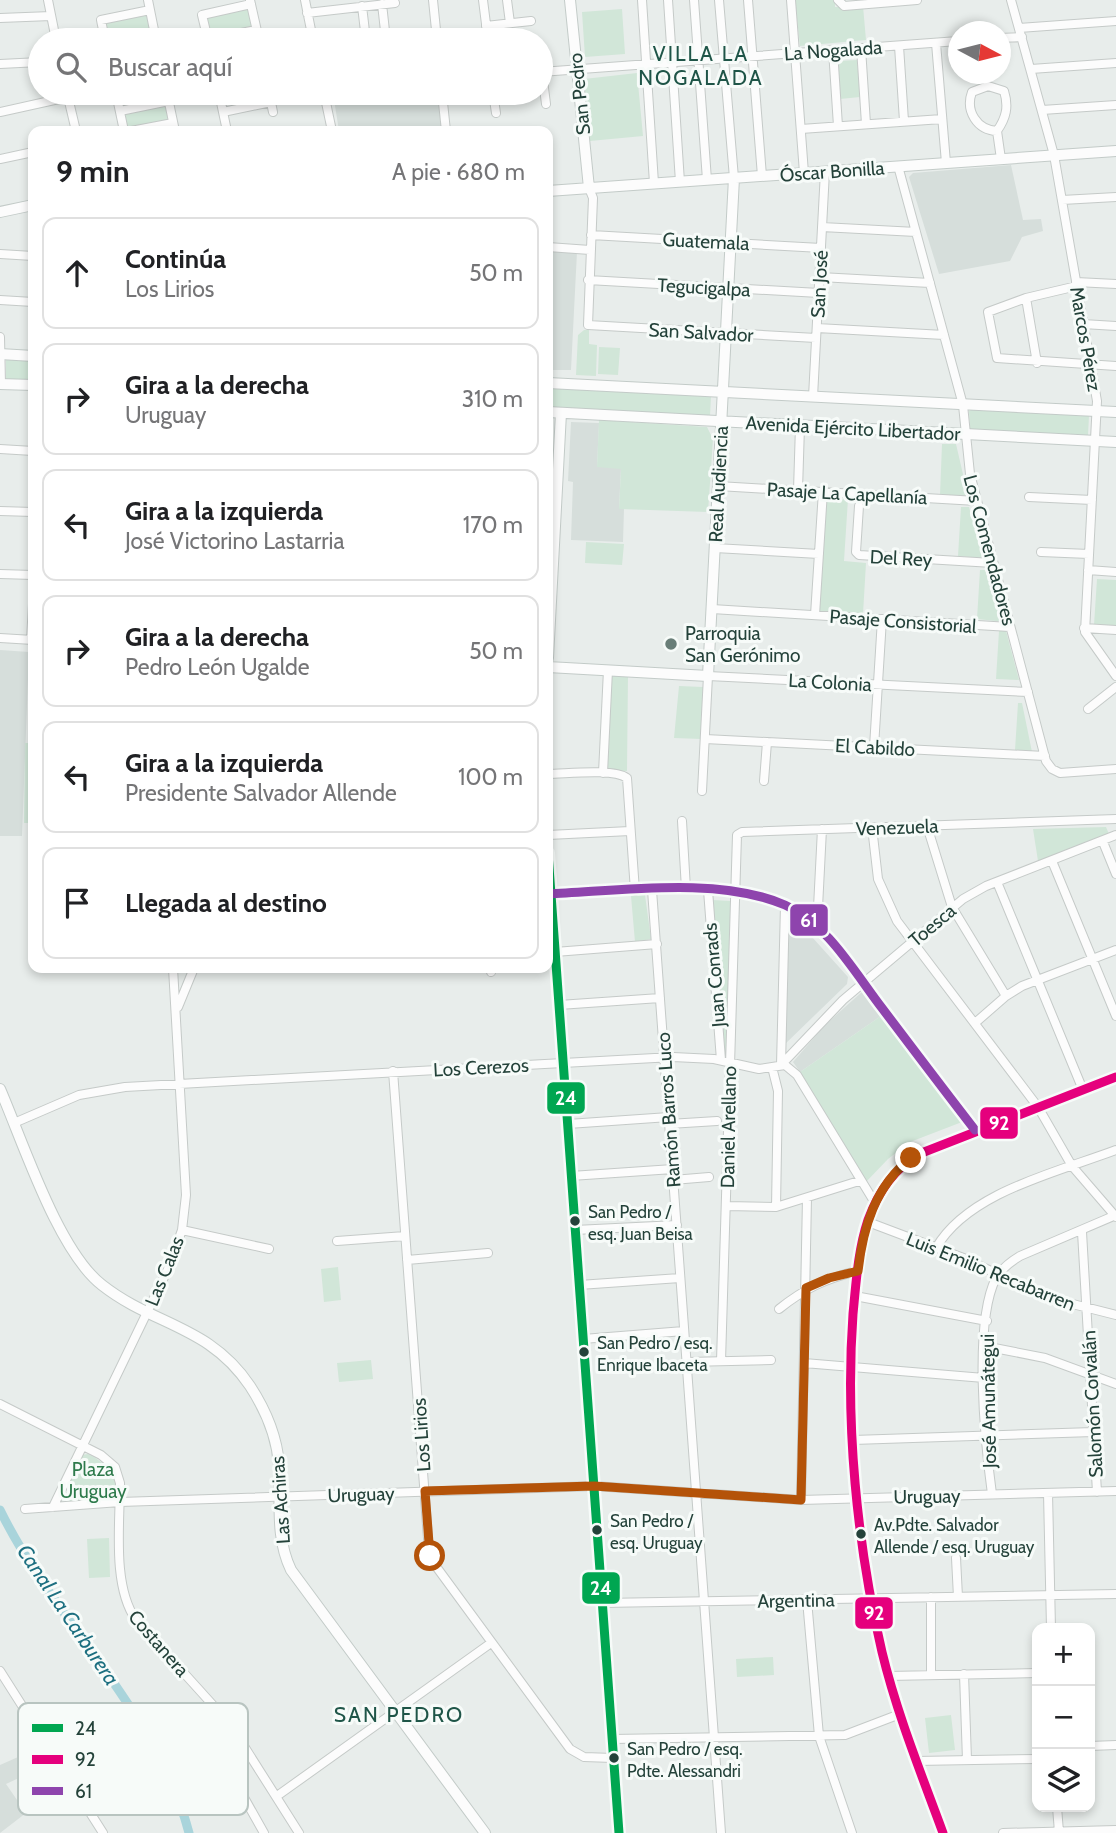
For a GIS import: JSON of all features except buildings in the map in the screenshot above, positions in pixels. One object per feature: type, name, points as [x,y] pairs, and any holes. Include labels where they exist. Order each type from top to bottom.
[{"type":"street","points":[[48,0],[54,28]]},
{"type":"street","points":[[148,0],[153,28]]},
{"type":"street","points":[[305,0],[310,28]]},
{"type":"street","points":[[433,0],[436,28]]},
{"type":"street","points":[[483,0],[486,26],[531,21]]},
{"type":"street","points":[[507,0],[510,23]]},
{"type":"street","name":"San Pedro","points":[[570,0],[589,188]]},
{"type":"street","points":[[642,0],[654,183]]},
{"type":"street","points":[[668,0],[680,182]]},
{"type":"street","points":[[694,0],[707,180]]},
{"type":"street","points":[[719,0],[734,178]]},
{"type":"street","points":[[748,0],[762,176]]},
{"type":"street","points":[[791,0],[804,173]]},
{"type":"street","points":[[839,2],[916,0]]},
{"type":"street","name":"Marcos Pérez","points":[[1011,0],[1054,155],[1097,411],[1084,628]]},
{"type":"street","points":[[205,28],[202,15],[251,2],[256,28]]},
{"type":"street","points":[[307,13],[395,3]]},
{"type":"street","points":[[382,4],[385,28]]},
{"type":"street","points":[[362,6],[365,28]]},
{"type":"street","points":[[103,28],[101,20],[150,10]]},
{"type":"street","points":[[0,18],[51,16]]},
{"type":"street","points":[[1011,35],[1116,21]]},
{"type":"street","name":"La Nogalada","points":[[553,71],[948,42]]},
{"type":"street","points":[[936,43],[946,163]]},
{"type":"street","points":[[899,46],[904,121]]},
{"type":"street","points":[[861,48],[866,124]]},
{"type":"street","points":[[833,50],[838,126]]},
{"type":"street","points":[[0,64],[28,63]]},
{"type":"street","points":[[1031,69],[1116,63]]},
{"type":"street","points":[[997,131],[986,130],[971,112],[969,100],[972,92],[979,87],[996,87],[1004,91],[1008,103],[1004,121],[997,131],[1001,159]]},
{"type":"street","points":[[0,112],[28,105]]},
{"type":"street","points":[[70,105],[75,126]]},
{"type":"street","points":[[119,105],[123,126]]},
{"type":"street","points":[[120,111],[141,105]]},
{"type":"street","points":[[170,105],[174,126]]},
{"type":"street","points":[[222,105],[226,126]]},
{"type":"street","points":[[223,112],[257,105]]},
{"type":"street","points":[[272,105],[273,112]]},
{"type":"street","points":[[327,105],[331,126]]},
{"type":"street","points":[[443,105],[445,126]]},
{"type":"street","points":[[495,105],[496,113]]},
{"type":"street","points":[[1042,110],[1116,105]]},
{"type":"street","points":[[801,129],[942,118]]},
{"type":"street","name":"Óscar Bonilla","points":[[553,191],[1116,151]]},
{"type":"street","points":[[0,159],[28,153]]},
{"type":"street","name":"Los Comendadores","points":[[898,166],[963,405],[964,434],[977,501],[1045,757],[1052,769],[1064,773],[1116,769]]},
{"type":"street","name":"San José","points":[[813,397],[825,171]]},
{"type":"street","name":"Real Audiencia","points":[[702,791],[734,178]]},
{"type":"street","points":[[588,280],[593,198],[589,188]]},
{"type":"street","points":[[1062,200],[1116,197],[1116,203]]},
{"type":"street","points":[[0,212],[28,206]]},
{"type":"street","points":[[822,227],[916,232]]},
{"type":"street","name":"Guatemala","points":[[591,235],[821,248]]},
{"type":"street","points":[[553,247],[590,250]]},
{"type":"street","points":[[0,254],[28,256]]},
{"type":"street","points":[[820,277],[930,283]]},
{"type":"street","name":"Tegucigalpa","points":[[588,280],[819,293]]},
{"type":"street","name":"San Salvador","points":[[588,280],[587,324],[816,338]]},
{"type":"street","points":[[1116,284],[1077,284],[1026,298],[987,314],[998,359],[1116,366]]},
{"type":"street","points":[[1026,298],[1037,363]]},
{"type":"street","points":[[0,300],[28,302]]},
{"type":"street","points":[[1083,324],[1116,326]]},
{"type":"street","points":[[817,328],[944,335]]},
{"type":"street","points":[[0,337],[0,384],[28,385]]},
{"type":"street","points":[[1,355],[28,356]]},
{"type":"street","name":"Avenida Ejército Libertador","points":[[553,383],[1116,412]]},
{"type":"street","name":"Avenida Ejército Libertador","points":[[553,412],[1116,442]]},
{"type":"street","points":[[553,515],[561,413]]},
{"type":"street","points":[[798,490],[800,426]]},
{"type":"street","points":[[0,449],[28,451]]},
{"type":"street","name":"Pasaje La Capellanía","points":[[718,486],[977,501]]},
{"type":"street","points":[[815,615],[822,491]]},
{"type":"street","points":[[1029,497],[1092,500]]},
{"type":"street","name":"Del Rey","points":[[859,506],[856,552],[859,555],[993,563]]},
{"type":"street","points":[[0,511],[28,512]]},
{"type":"street","points":[[715,548],[818,554]]},
{"type":"street","points":[[1041,552],[1088,554]]},
{"type":"street","points":[[1088,570],[1116,572]]},
{"type":"street","points":[[0,574],[28,576]]},
{"type":"street","name":"Pasaje Consistorial","points":[[712,609],[1010,627]]},
{"type":"street","points":[[874,747],[882,620]]},
{"type":"street","points":[[1116,630],[1084,628],[1086,636],[1116,676]]},
{"type":"street","points":[[0,638],[28,640]]},
{"type":"street","name":"La Colonia","points":[[553,667],[1028,692]]},
{"type":"street","points":[[603,773],[608,670]]},
{"type":"street","points":[[1088,709],[1116,687]]},
{"type":"street","name":"El Cabildo","points":[[705,739],[1045,757]]},
{"type":"street","points":[[764,780],[767,742]]},
{"type":"street","points":[[553,774],[603,773],[620,774],[627,778],[635,891]]},
{"type":"street","name":"Venezuela","points":[[737,893],[735,840],[740,833],[1116,820]]},
{"type":"street","points":[[682,821],[686,889]]},
{"type":"street","points":[[928,826],[952,907],[1006,996]]},
{"type":"street","points":[[872,827],[876,866],[884,897],[897,921],[1038,1107],[1072,1166],[1115,1216],[1020,1256],[999,1274]]},
{"type":"street","points":[[817,927],[822,829]]},
{"type":"street","points":[[553,835],[630,831]]},
{"type":"street","name":"Toesca","points":[[776,1066],[863,982],[952,907],[997,882],[1116,835]]},
{"type":"street","points":[[1103,842],[1116,874]]},
{"type":"street","points":[[1052,861],[1116,1016]]},
{"type":"street","points":[[997,882],[1083,1090]]},
{"type":"street","name":"Ramón Barros Luco","points":[[652,890],[721,1833]]},
{"type":"street","points":[[553,894],[708,890],[737,893],[785,905],[817,927],[863,982],[975,1130]]},
{"type":"street","name":"Juan Conrads","points":[[708,890],[725,1061]]},
{"type":"street","name":"Daniel Arellano","points":[[721,1361],[726,1206],[725,1061],[737,893]]},
{"type":"street","points":[[776,1207],[776,1066],[785,905]]},
{"type":"street","points":[[553,933],[619,1833]]},
{"type":"street","points":[[555,952],[657,944]]},
{"type":"street","points":[[975,1023],[1006,996],[1037,979],[1116,950]]},
{"type":"street","name":"Las Calas","points":[[53,1507],[168,1269],[182,1230],[186,1195],[173,973]]},
{"type":"street","name":"Las Calas","points":[[176,1015],[192,973]]},
{"type":"street","points":[[559,1006],[660,998]]},
{"type":"street","name":"Los Cerezos","points":[[15,1123],[93,1091],[665,1058],[725,1061],[759,1069],[776,1066]]},
{"type":"street","points":[[776,1066],[791,1067],[797,1075],[859,1181],[875,1203]]},
{"type":"street","name":"Los Lirios","points":[[393,1072],[432,1561],[569,1749],[584,1757],[613,1758]]},
{"type":"street","points":[[943,1833],[888,1675],[872,1598],[858,1497],[849,1367],[858,1271],[868,1222],[875,1203],[891,1178],[911,1158],[975,1130],[1116,1077]]},
{"type":"street","name":"Las Achiras","points":[[0,1088],[75,1255],[103,1286],[207,1342],[228,1359],[250,1386],[266,1415],[276,1447],[282,1545],[291,1570],[485,1833]]},
{"type":"street","points":[[568,1124],[717,1121]]},
{"type":"street","points":[[936,1248],[953,1223],[979,1203],[1116,1150]]},
{"type":"street","points":[[571,1177],[673,1169]]},
{"type":"street","points":[[673,1180],[709,1177]]},
{"type":"street","points":[[726,1206],[776,1207],[859,1181]]},
{"type":"street","points":[[801,1500],[807,1198]]},
{"type":"street","name":"Luis Emilio Recabarren","points":[[868,1222],[999,1274],[1034,1292],[1087,1310],[1116,1315]]},
{"type":"street","points":[[575,1230],[677,1225]]},
{"type":"street","points":[[182,1230],[269,1249]]},
{"type":"street","name":"Salomón Corvalán","points":[[1082,1232],[1097,1492]]},
{"type":"street","points":[[337,1241],[405,1236]]},
{"type":"street","points":[[407,1260],[488,1253]]},
{"type":"street","points":[[779,1309],[806,1288],[829,1278],[858,1271]]},
{"type":"street","name":"José Amunátegui","points":[[992,1494],[985,1436],[984,1346],[987,1321],[999,1274]]},
{"type":"street","points":[[579,1285],[680,1278]]},
{"type":"street","points":[[855,1296],[987,1321]]},
{"type":"street","points":[[583,1339],[684,1331]]},
{"type":"street","points":[[984,1346],[1045,1357],[1116,1384]]},
{"type":"street","points":[[687,1362],[771,1360]]},
{"type":"street","points":[[804,1363],[984,1378]]},
{"type":"street","name":"Costanera","points":[[0,1404],[106,1458],[115,1467],[119,1477],[121,1581],[127,1606],[136,1620],[211,1703]]},
{"type":"street","points":[[853,1440],[1093,1432]]},
{"type":"street","name":"Uruguay","points":[[25,1509],[120,1502],[594,1486],[801,1500],[1116,1491]]},
{"type":"street","points":[[1048,1493],[1051,1623]]},
{"type":"street","points":[[956,1558],[958,1597]]},
{"type":"street","name":"Argentina","points":[[602,1603],[1116,1594]]},
{"type":"street","points":[[931,1597],[931,1675]]},
{"type":"street","points":[[807,1600],[819,1736],[852,1833]]},
{"type":"street","points":[[277,1796],[491,1643]]},
{"type":"street","points":[[0,1671],[20,1703]]},
{"type":"street","points":[[888,1675],[1032,1673]]},
{"type":"street","points":[[964,1674],[967,1760]]},
{"type":"street","points":[[612,1739],[819,1736],[853,1733],[900,1714]]},
{"type":"street","points":[[1095,1746],[1116,1745]]},
{"type":"street","name":"Costanera","points":[[248,1752],[299,1833]]},
{"type":"street","points":[[916,1761],[1032,1759]]},
{"type":"street","points":[[248,1805],[264,1833]]},
{"type":"street","points":[[1057,1812],[1059,1832]]},
{"type":"street","points":[[92,1815],[103,1833]]},
{"type":"street","points":[[1003,1833],[1116,1830]]},
{"type":"shaded area","points":[[335,105],[439,105],[441,126],[338,126]]},
{"type":"shaded area","points":[[1011,165],[1023,220],[1041,219],[1043,231],[1022,237],[1010,261],[939,274],[909,177],[913,173]]},
{"type":"shaded area","points":[[553,250],[577,252],[571,370],[553,370]]},
{"type":"shaded area","points":[[571,422],[599,423],[597,466],[621,468],[619,508],[624,509],[623,542],[571,540],[573,482],[568,481]]},
{"type":"shaded area","points":[[0,650],[28,652],[22,836],[0,836]]},
{"type":"shaded area","points":[[794,917],[848,977],[847,984],[783,1046],[788,922]]},
{"type":"shaded area","points":[[863,991],[881,1016],[800,1072],[793,1062],[825,1025]]},
{"type":"shaded area","points":[[18,1757],[18,1778],[6,1784],[18,1801],[18,1815],[23,1815],[0,1833],[0,1765]]},
{"type":"green space","points":[[795,0],[835,0],[835,7],[863,6],[866,40],[800,46]]},
{"type":"green space","points":[[249,7],[253,25],[250,28],[208,28],[205,17]]},
{"type":"green space","points":[[622,9],[625,54],[585,57],[582,12]]},
{"type":"green space","points":[[147,14],[150,28],[105,28],[104,24]]},
{"type":"green space","points":[[857,60],[860,97],[840,99],[838,61]]},
{"type":"green space","points":[[637,73],[643,136],[590,141],[584,79]]},
{"type":"green space","points":[[165,105],[168,120],[127,126],[124,116],[126,112]]},
{"type":"green space","points":[[589,330],[589,344],[597,345],[596,376],[576,375],[578,335]]},
{"type":"green space","points":[[599,347],[620,348],[618,375],[598,374]]},
{"type":"green space","points":[[6,359],[28,360],[28,381],[6,380]]},
{"type":"green space","points":[[553,387],[711,396],[710,416],[553,407]]},
{"type":"green space","points":[[973,409],[1089,416],[1088,435],[970,430],[969,411]]},
{"type":"green space","points":[[599,420],[707,427],[713,439],[708,512],[619,509],[621,469],[597,467]]},
{"type":"green space","points":[[942,444],[956,444],[968,496],[940,495]]},
{"type":"green space","points":[[824,497],[848,499],[844,561],[866,563],[863,614],[816,611]]},
{"type":"green space","points":[[961,507],[969,507],[983,558],[958,556]]},
{"type":"green space","points":[[586,542],[624,544],[622,565],[585,563]]},
{"type":"green space","points":[[980,570],[988,570],[1005,622],[977,619]]},
{"type":"green space","points":[[1097,579],[1116,580],[1116,626],[1094,625]]},
{"type":"green space","points":[[999,631],[1006,631],[1019,680],[996,679]]},
{"type":"green space","points":[[610,676],[628,676],[627,771],[605,771]]},
{"type":"green space","points":[[679,686],[703,687],[701,739],[674,738]]},
{"type":"green space","points":[[1018,703],[1022,703],[1032,752],[1015,750]]},
{"type":"green space","points":[[25,743],[28,743],[28,823],[24,823]]},
{"type":"green space","points":[[1106,827],[1109,834],[1038,861],[1033,829]]},
{"type":"green space","points":[[645,895],[651,939],[635,942],[631,896]]},
{"type":"green space","points":[[712,900],[731,901],[728,1051],[723,1051]]},
{"type":"green space","points":[[881,1016],[962,1122],[910,1142],[888,1159],[865,1183],[800,1072]]},
{"type":"green space","points":[[338,1267],[341,1300],[324,1302],[321,1269]]},
{"type":"green space","points":[[371,1360],[373,1379],[339,1382],[337,1363]]},
{"type":"green space","name":"Plaza Uruguay","points":[[88,1454],[106,1467],[115,1478],[117,1485],[113,1500],[69,1502],[65,1497],[81,1455]]},
{"type":"green space","points":[[109,1538],[110,1577],[89,1578],[87,1539]]},
{"type":"green space","points":[[773,1657],[774,1675],[737,1677],[736,1659]]},
{"type":"green space","points":[[951,1715],[955,1750],[929,1753],[925,1718]]},
{"type":"waterway","name":"Canal La Carburera","points":[[0,1510],[48,1590],[128,1703]]},
{"type":"waterway","name":"Canal La Carburera","points":[[183,1815],[189,1833]]},
{"type":"transit line","name":"61","points":[[553,894],[700,888],[759,896],[800,913],[839,950],[975,1130]]},
{"type":"transit line","name":"24","points":[[553,922],[619,1833]]},
{"type":"transit line","name":"92","points":[[943,1833],[888,1675],[873,1611],[860,1527],[852,1441],[851,1355],[855,1290],[862,1243],[868,1220],[882,1191],[895,1174],[919,1154],[1116,1077]]},
{"type":"place","name":"Parroquia San Gerónimo","points":[[671,644]]},
{"type":"place","name":"San Pedro / esq. Juan Beisa","points":[[575,1221]]},
{"type":"place","name":"San Pedro / esq. Enrique Ibaceta","points":[[584,1352]]},
{"type":"place","name":"San Pedro / esq. Uruguay","points":[[597,1530]]},
{"type":"place","name":"Av.Pdte. Salvador Allende / esq. Uruguay","points":[[861,1534]]},
{"type":"place","name":"San Pedro / esq. Pdte. Alessandri","points":[[614,1758]]},
{"type":"district","name":"VILLA LA NOGALADA","points":[[701,66]]},
{"type":"district","name":"SAN PEDRO","points":[[399,1715]]},
{"type":"route","points":[[430,1556],[425,1491],[594,1486],[801,1500],[806,1288],[829,1278],[858,1271],[865,1232],[875,1203],[891,1178],[911,1158]]}]
